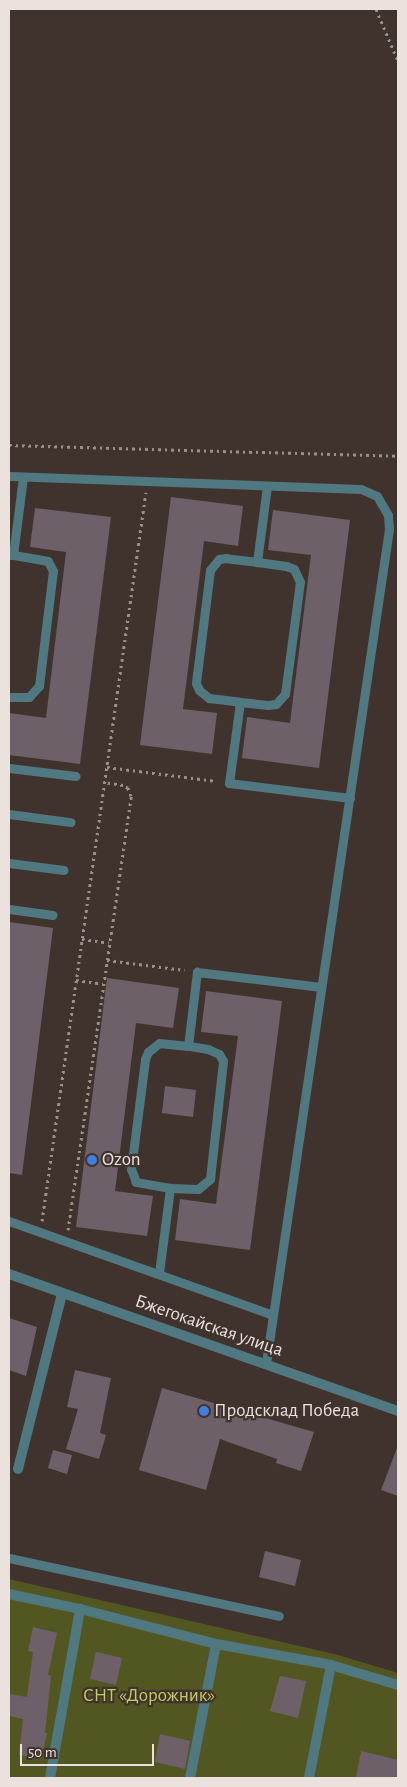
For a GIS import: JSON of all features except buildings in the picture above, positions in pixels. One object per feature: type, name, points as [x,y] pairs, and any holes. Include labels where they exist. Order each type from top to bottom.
[{"type":"street","name":"Бжегокайская улица","points":[[9,1274],[398,1411]]},
{"type":"street","points":[[18,1469],[62,1294]]},
{"type":"street","points":[[9,1594],[80,1609],[216,1644],[330,1665],[398,1685]]},
{"type":"street","points":[[50,1778],[80,1609]]},
{"type":"street","points":[[190,1778],[216,1644]]},
{"type":"street","points":[[309,1778],[330,1665]]},
{"type":"lane","points":[[9,476],[361,489],[377,496],[388,515],[389,529],[266,1363]]},
{"type":"lane","points":[[9,696],[29,697],[39,686],[53,571],[48,561],[11,555],[23,477]]},
{"type":"lane","points":[[257,562],[267,486]]},
{"type":"lane","points":[[226,558],[286,566],[294,569],[300,582],[286,694],[276,704],[240,702],[209,698],[199,690],[196,682],[210,570],[219,559],[226,558]]},
{"type":"lane","points":[[240,702],[230,783],[350,798]]},
{"type":"lane","points":[[9,768],[76,776]]},
{"type":"lane","points":[[9,814],[70,822]]},
{"type":"lane","points":[[9,863],[64,870]]},
{"type":"lane","points":[[9,909],[53,915]]},
{"type":"lane","points":[[188,1046],[197,972],[322,988]]},
{"type":"lane","points":[[159,1043],[208,1049],[220,1054],[223,1061],[210,1179],[198,1189],[170,1188],[142,1184],[132,1176],[131,1169],[145,1059],[148,1052],[159,1043]]},
{"type":"lane","points":[[159,1273],[170,1188]]},
{"type":"lane","points":[[9,1221],[273,1315]]},
{"type":"lane","points":[[9,1558],[279,1616]]},
{"type":"path","points":[[376,9],[398,61]]},
{"type":"path","points":[[9,445],[398,456]]},
{"type":"path","points":[[41,1232],[147,481]]},
{"type":"path","points":[[107,767],[230,783]]},
{"type":"path","points":[[66,1241],[131,796],[128,788],[124,785],[105,782]]},
{"type":"path","points":[[82,939],[110,943]]},
{"type":"path","points":[[107,960],[197,972]]},
{"type":"path","points":[[76,980],[103,984]]},
{"type":"green space","name":"СНТ «Дорожник»","points":[[9,1579],[338,1655],[398,1673],[398,1778],[9,1778]]},
{"type":"place","name":"Ozon","points":[[92,1160]]},
{"type":"place","name":"Продсклад Победа","points":[[204,1411]]}]
